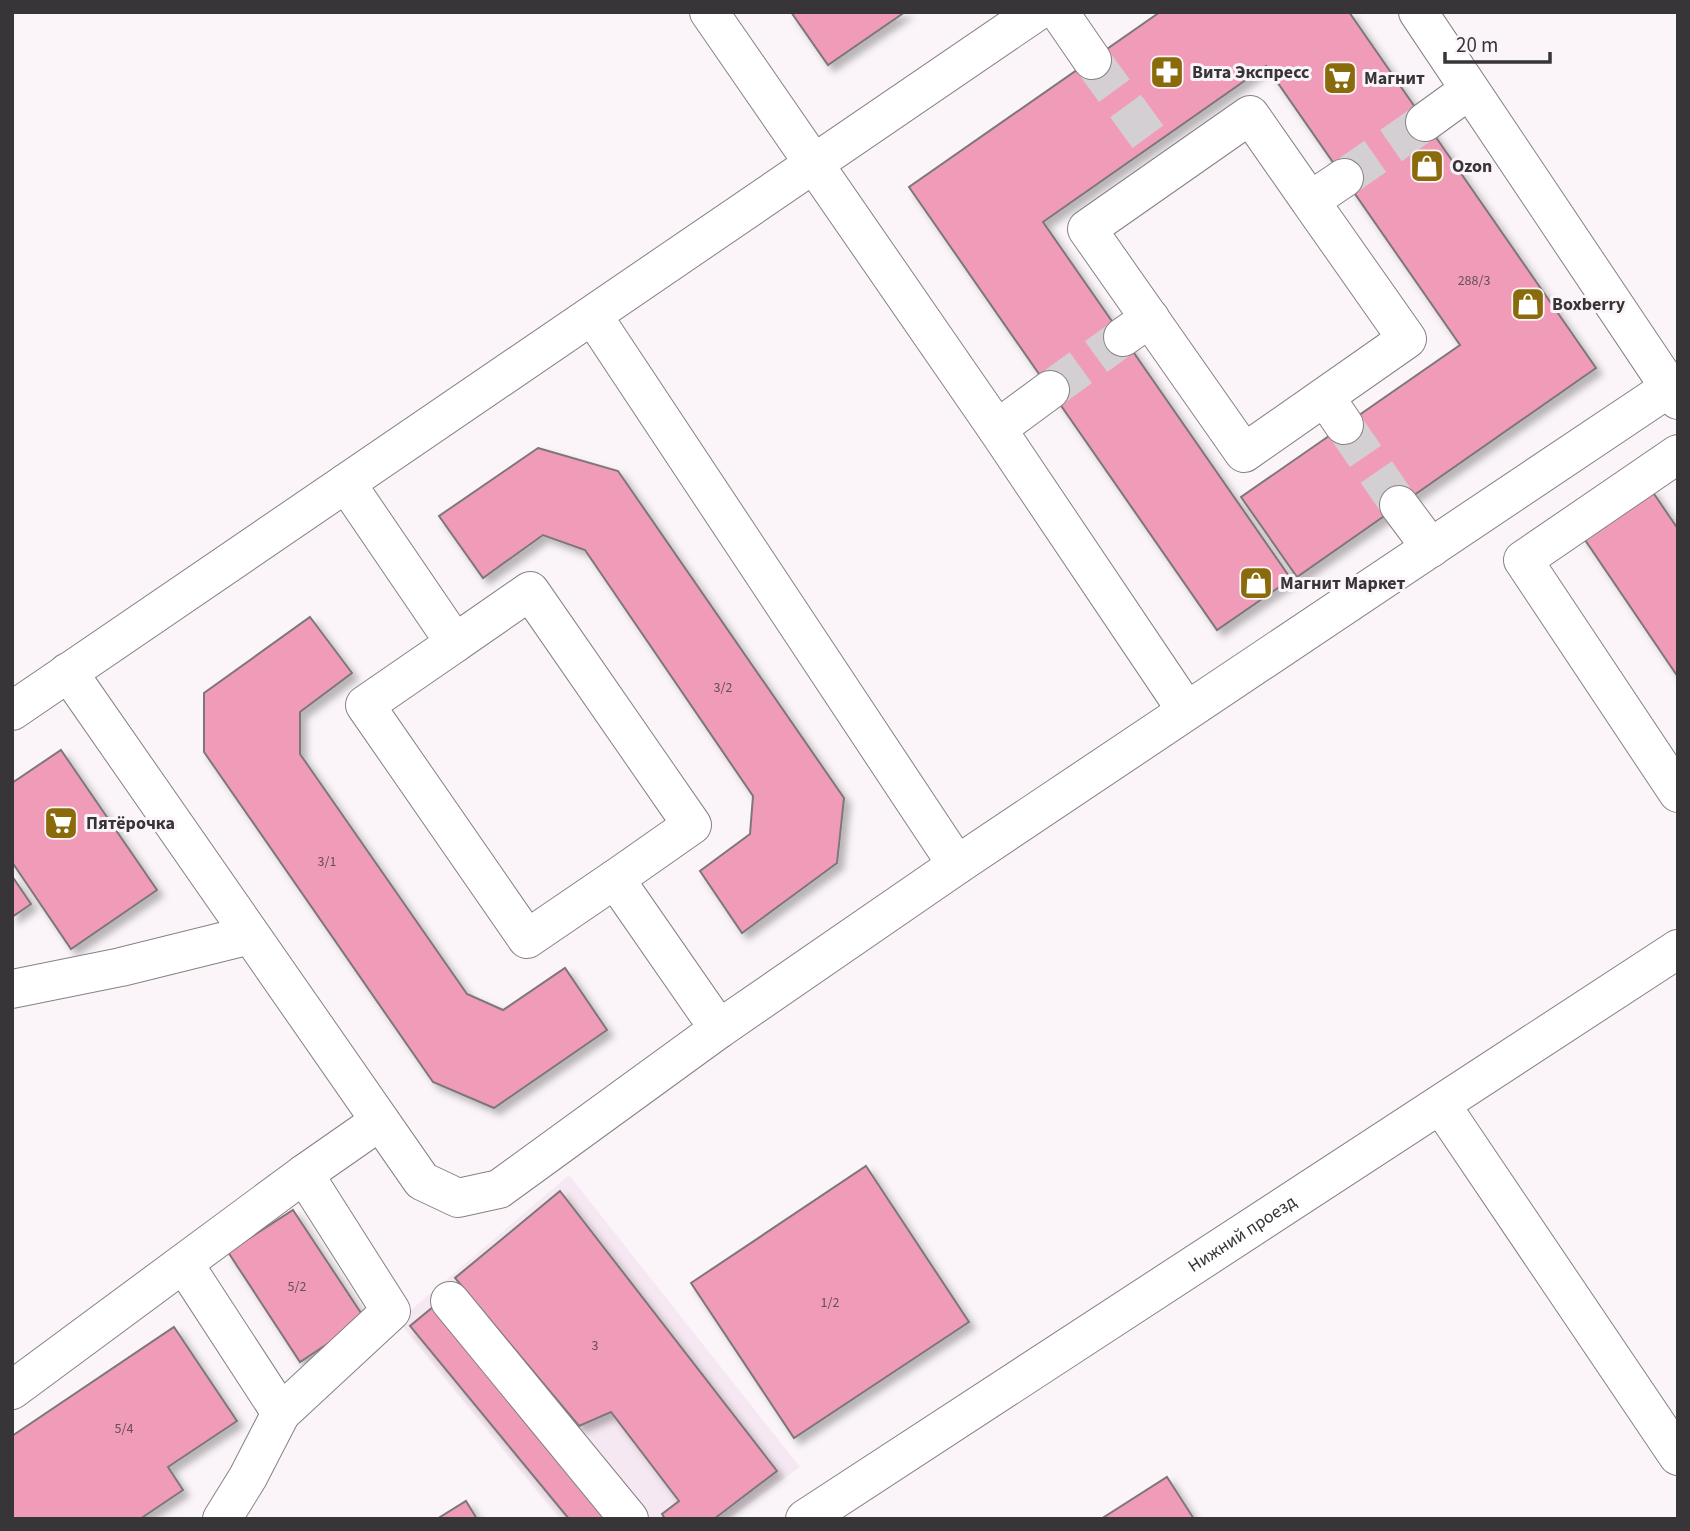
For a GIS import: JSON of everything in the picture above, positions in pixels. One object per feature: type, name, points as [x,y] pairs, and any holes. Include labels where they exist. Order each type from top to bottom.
[{"type":"street","points":[[709,12],[997,429],[1186,710]]},
{"type":"street","points":[[12,711],[1036,12]]},
{"type":"street","points":[[1059,12],[1092,60]]},
{"type":"street","points":[[68,672],[422,1181],[458,1198],[499,1189],[719,1029],[957,864],[1430,548],[1675,390],[1418,12]]},
{"type":"street","points":[[1425,122],[1469,90]]},
{"type":"street","points":[[1250,115],[1310,201],[1407,339],[1334,411],[1244,453],[1136,328],[1087,229],[1163,157],[1250,115]]},
{"type":"street","points":[[1310,201],[1344,178]]},
{"type":"street","points":[[593,316],[957,864]]},
{"type":"street","points":[[997,429],[1050,390]]},
{"type":"street","points":[[1678,454],[1523,560],[1678,793]]},
{"type":"street","points":[[346,483],[455,643]]},
{"type":"street","points":[[1399,505],[1430,548]]},
{"type":"street","points":[[530,591],[692,825],[527,939],[365,705],[455,643],[530,591]]},
{"type":"street","points":[[615,879],[719,1029]]},
{"type":"street","points":[[12,989],[121,967],[250,935]]},
{"type":"street","name":"Нижний проезд","points":[[805,1519],[1678,949]]},
{"type":"street","points":[[1441,1105],[1678,1456]]},
{"type":"street","points":[[12,1390],[380,1121]]},
{"type":"street","points":[[222,1519],[248,1477],[281,1413],[391,1311],[304,1174]]},
{"type":"street","points":[[184,1264],[281,1413]]},
{"type":"street","points":[[450,1301],[629,1519]]},
{"type":"shaded area","points":[[569,1175],[800,1467],[728,1519],[560,1519],[398,1321]]},
{"type":"building","points":[[791,12],[905,12],[828,65]]},
{"type":"building","points":[[1160,12],[1349,12],[1596,368],[1297,577],[1241,497],[1460,345],[1266,66],[1043,222],[1291,579],[1217,630],[909,187]]},
{"type":"building","points":[[538,448],[618,471],[844,798],[837,863],[742,933],[700,871],[750,834],[753,796],[585,550],[543,535],[483,578],[439,516]]},
{"type":"building","points":[[1650,488],[1678,529],[1678,677],[1581,534]]},
{"type":"building","points":[[310,617],[352,673],[300,712],[300,754],[467,994],[503,1010],[565,968],[607,1030],[494,1108],[433,1082],[204,752],[204,693]]},
{"type":"building","name":"Пятёрочка","points":[[61,750],[157,890],[71,949],[12,862],[12,783]]},
{"type":"building","points":[[12,876],[31,904],[12,917]]},
{"type":"building","points":[[866,1166],[969,1322],[794,1438],[691,1283]]},
{"type":"building","points":[[560,1191],[777,1471],[714,1519],[665,1519],[662,1514],[679,1501],[611,1412],[579,1426],[455,1278]]},
{"type":"building","points":[[293,1210],[365,1319],[300,1362],[228,1252]]},
{"type":"building","points":[[433,1307],[607,1519],[569,1519],[410,1326]]},
{"type":"building","points":[[174,1327],[237,1421],[168,1467],[183,1490],[140,1519],[12,1519],[12,1436]]},
{"type":"building","points":[[1167,1477],[1194,1519],[1101,1519]]},
{"type":"building","points":[[466,1501],[477,1519],[437,1519]]},
{"type":"tunnel","points":[[1092,60],[1154,145]]},
{"type":"tunnel","points":[[1344,178],[1425,122]]},
{"type":"tunnel","points":[[1050,390],[1123,337]]},
{"type":"tunnel","points":[[1344,425],[1399,505]]},
{"type":"place","name":"Вита Экспресс","points":[[1167,72]]},
{"type":"place","name":"Магнит","points":[[1340,78]]},
{"type":"place","name":"Ozon","points":[[1427,166]]},
{"type":"place","name":"Boxberry","points":[[1528,304]]},
{"type":"place","name":"Магнит Маркет","points":[[1256,583]]},
{"type":"place","name":"Пятёрочка","points":[[61,823]]}]
